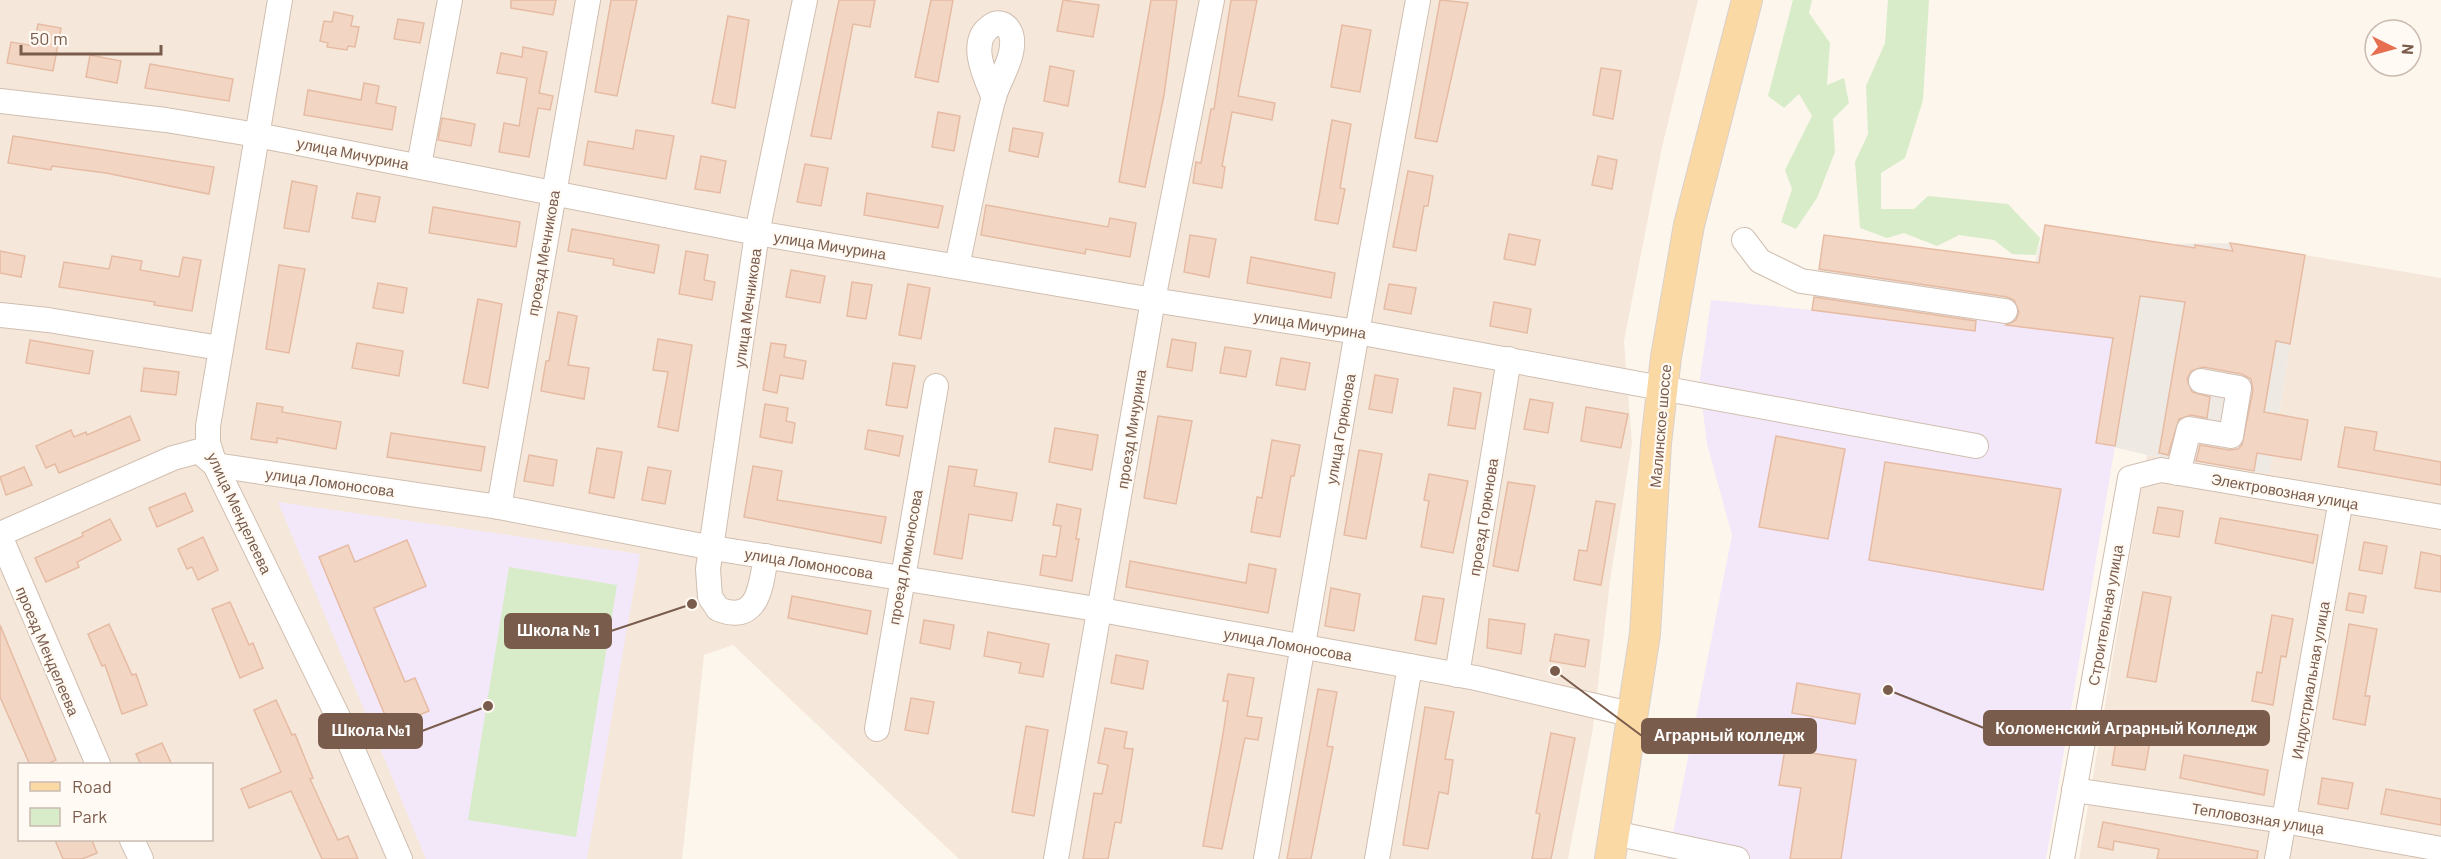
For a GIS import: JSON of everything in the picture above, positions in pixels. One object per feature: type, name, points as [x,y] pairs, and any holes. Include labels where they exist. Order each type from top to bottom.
[{"type":"main road","name":"Малинское шоссе","points":[[1612,846],[1645,634],[1661,388],[1689,225],[1747,0]]},
{"type":"street","name":"улица Менделеева","points":[[280,0],[220,348],[208,426],[208,443],[214,465],[342,725],[400,859]]},
{"type":"street","points":[[419,165],[450,0]]},
{"type":"street","name":"проезд Мечникова","points":[[499,507],[588,0]]},
{"type":"street","name":"улица Мечникова","points":[[766,556],[757,598],[750,608],[740,613],[718,609],[710,597],[708,569],[713,548],[757,233],[805,0]]},
{"type":"street","name":"проезд Мичурина","points":[[1056,859],[1153,300],[1212,0]]},
{"type":"street","name":"улица Горюнова","points":[[1266,859],[1357,332],[1418,0]]},
{"type":"street","points":[[957,266],[994,98]]},
{"type":"street","name":"улица Мичурина","points":[[0,101],[166,120],[257,135],[757,233],[1509,358],[1976,446]]},
{"type":"street","points":[[1744,240],[1760,261],[1801,281],[2005,311]]},
{"type":"street","points":[[0,315],[48,320],[220,348]]},
{"type":"street","name":"проезд Горюнова","points":[[1457,675],[1509,358]]},
{"type":"street","points":[[2178,473],[2189,429],[2231,436],[2239,388],[2201,381]]},
{"type":"street","name":"проезд Ломоносова","points":[[877,729],[901,577],[936,386]]},
{"type":"street","name":"улица Ломоносова","points":[[0,535],[187,454],[199,451],[214,465],[499,507],[713,548],[1101,610],[1457,675],[1634,715]]},
{"type":"street","name":"Электровозная улица","points":[[2130,478],[2161,470],[2441,517]]},
{"type":"street","name":"Строительная улица","points":[[2062,859],[2130,478]]},
{"type":"street","name":"Индустриальная улица","points":[[2277,859],[2341,500]]},
{"type":"street","name":"проезд Менделеева","points":[[0,535],[97,763]]},
{"type":"street","points":[[1377,859],[1410,666]]},
{"type":"street","name":"Тепловозная улица","points":[[2074,790],[2284,821],[2441,849]]},
{"type":"street","points":[[132,841],[141,859]]},
{"type":"street","points":[[1612,846],[1737,859]]},
{"type":"shaded area","points":[[0,0],[1698,0],[1662,147],[1624,341],[1632,443],[1610,581],[1593,728],[1568,859],[959,859],[733,645],[704,655],[682,859],[0,859]]},
{"type":"shaded area","points":[[2045,225],[2171,244],[2230,243],[2305,255],[2269,474],[2147,455],[2096,443],[2113,337],[2005,325],[2005,319],[1977,315],[1975,331],[1812,310],[1824,235],[2035,263]]},
{"type":"shaded area","points":[[2305,255],[2441,278],[2441,859],[2079,859],[2147,455],[2269,474]]},
{"type":"shaded area","points":[[1711,300],[1975,330],[1977,315],[2006,319],[2005,325],[2113,338],[2096,443],[2115,446],[2046,859],[1668,859],[1732,535],[1707,444],[1701,395],[1700,379]]},
{"type":"shaded area","points":[[278,502],[640,554],[587,859],[426,859]]},
{"type":"green space","points":[[1793,0],[1812,0],[1809,13],[1830,43],[1827,85],[1844,78],[1849,103],[1833,119],[1835,152],[1817,198],[1796,229],[1781,222],[1792,189],[1785,170],[1812,116],[1799,94],[1784,108],[1768,96]]},
{"type":"green space","points":[[1888,0],[1929,0],[1923,100],[1905,158],[1881,173],[1881,209],[1914,209],[1928,196],[2008,204],[2040,238],[2036,255],[2012,254],[1994,240],[1959,235],[1937,246],[1904,233],[1887,238],[1860,228],[1855,162],[1868,134],[1866,86],[1885,43]]},
{"type":"green space","points":[[509,567],[617,585],[576,837],[468,820]]},
{"type":"building","points":[[511,0],[556,0],[553,15],[511,8]]},
{"type":"building","points":[[611,0],[637,0],[617,96],[595,92]]},
{"type":"building","points":[[839,0],[875,0],[870,27],[853,24],[831,139],[811,136]]},
{"type":"building","points":[[931,0],[953,0],[938,82],[915,77]]},
{"type":"building","points":[[1063,0],[1099,5],[1093,37],[1057,31]]},
{"type":"building","points":[[1151,0],[1177,0],[1164,95],[1145,187],[1119,182]]},
{"type":"building","points":[[1231,0],[1257,0],[1238,96],[1275,103],[1272,120],[1232,112],[1222,166],[1225,167],[1222,188],[1193,183],[1196,162],[1201,163],[1211,109],[1214,109]]},
{"type":"building","points":[[1440,0],[1468,3],[1437,142],[1415,138]]},
{"type":"building","points":[[334,12],[353,16],[351,26],[359,27],[355,47],[348,46],[347,50],[327,47],[328,43],[320,41],[324,21],[332,22]]},
{"type":"building","points":[[728,16],[749,20],[735,108],[712,103]]},
{"type":"building","points":[[398,19],[424,23],[420,43],[394,39]]},
{"type":"building","points":[[38,24],[61,28],[53,71],[7,63],[11,42],[34,46]]},
{"type":"building","points":[[1342,25],[1371,30],[1360,92],[1331,87]]},
{"type":"building","points":[[523,47],[547,52],[539,93],[553,96],[550,110],[538,108],[529,157],[499,152],[504,123],[519,126],[527,78],[497,73],[501,53],[522,57]]},
{"type":"building","points":[[90,55],[121,61],[117,83],[86,77]]},
{"type":"building","points":[[150,64],[233,79],[229,101],[145,88]]},
{"type":"building","points":[[1050,66],[1074,71],[1068,106],[1044,101]]},
{"type":"building","points":[[1601,68],[1621,71],[1613,119],[1593,115]]},
{"type":"building","points":[[364,83],[379,86],[376,103],[396,107],[392,130],[304,115],[308,90],[361,100]]},
{"type":"building","points":[[938,112],[960,116],[954,151],[932,147]]},
{"type":"building","points":[[442,118],[475,124],[471,146],[438,140]]},
{"type":"building","points":[[1332,120],[1351,124],[1340,188],[1345,189],[1338,224],[1315,220]]},
{"type":"building","points":[[1013,128],[1043,133],[1038,157],[1009,151]]},
{"type":"building","points":[[636,130],[674,136],[666,179],[584,165],[588,141],[633,149]]},
{"type":"building","points":[[13,136],[214,167],[209,194],[106,173],[52,166],[51,170],[8,163]]},
{"type":"building","points":[[701,156],[726,161],[720,193],[695,189]]},
{"type":"building","points":[[1598,156],[1617,160],[1612,189],[1592,185]]},
{"type":"building","points":[[805,164],[828,168],[821,206],[797,202]]},
{"type":"building","points":[[1408,171],[1433,176],[1428,206],[1424,206],[1416,251],[1393,247]]},
{"type":"building","points":[[292,181],[317,186],[309,232],[284,228]]},
{"type":"building","points":[[357,193],[380,197],[375,222],[352,218]]},
{"type":"building","points":[[867,193],[943,206],[938,228],[864,215]]},
{"type":"building","points":[[986,205],[1108,227],[1110,218],[1136,223],[1130,257],[1086,249],[1085,254],[981,235]]},
{"type":"building","points":[[433,207],[520,222],[516,247],[429,233]]},
{"type":"building","points":[[2045,225],[2195,248],[2195,245],[2233,251],[2230,243],[2305,255],[2290,344],[2276,341],[2264,412],[2308,420],[2301,460],[2257,453],[2254,471],[2196,461],[2200,445],[2229,450],[2238,449],[2242,445],[2253,390],[2251,379],[2242,374],[2203,367],[2191,371],[2187,379],[2192,392],[2210,397],[2207,418],[2191,415],[2179,419],[2168,455],[2159,453],[2185,302],[2140,296],[2115,446],[2096,443],[2113,338],[2006,325],[2016,320],[2019,312],[2014,300],[2007,297],[1819,269],[1824,235],[2039,263]]},
{"type":"building","points":[[572,229],[659,245],[654,273],[613,265],[614,259],[568,251]]},
{"type":"building","points":[[1509,234],[1540,240],[1535,265],[1504,259]]},
{"type":"building","points":[[1190,235],[1216,239],[1209,277],[1184,272]]},
{"type":"building","points":[[0,251],[25,256],[21,277],[0,273]]},
{"type":"building","points":[[686,251],[708,255],[704,280],[715,282],[712,300],[679,294]]},
{"type":"building","points":[[112,256],[142,261],[140,270],[179,277],[183,257],[201,260],[192,311],[154,305],[155,302],[59,287],[64,262],[109,269]]},
{"type":"building","points":[[1251,257],[1335,273],[1331,298],[1247,283]]},
{"type":"building","points":[[279,265],[305,269],[289,353],[266,349]]},
{"type":"building","points":[[791,270],[825,276],[820,303],[786,297]]},
{"type":"building","points":[[852,282],[872,285],[866,319],[847,316]]},
{"type":"building","points":[[378,283],[407,288],[403,313],[373,308]]},
{"type":"building","points":[[908,284],[930,288],[921,339],[899,335]]},
{"type":"building","points":[[1389,284],[1416,288],[1411,314],[1384,309]]},
{"type":"building","points":[[1814,297],[1976,321],[1975,331],[1812,310]]},
{"type":"building","points":[[478,299],[502,304],[488,388],[463,383]]},
{"type":"building","points":[[1494,302],[1531,309],[1527,333],[1490,326]]},
{"type":"building","points":[[558,312],[577,316],[568,365],[589,368],[584,399],[541,391]]},
{"type":"building","points":[[658,339],[692,345],[678,431],[658,427],[668,372],[653,370]]},
{"type":"building","points":[[1172,339],[1196,343],[1192,371],[1167,367]]},
{"type":"building","points":[[30,340],[93,351],[89,374],[26,363]]},
{"type":"building","points":[[357,343],[403,351],[399,376],[352,368]]},
{"type":"building","points":[[771,343],[786,345],[784,357],[806,361],[803,379],[780,375],[777,393],[763,390]]},
{"type":"building","points":[[1225,347],[1251,351],[1246,377],[1220,373]]},
{"type":"building","points":[[1281,358],[1310,363],[1305,390],[1276,385]]},
{"type":"building","points":[[893,363],[915,366],[907,408],[886,405]]},
{"type":"building","points":[[144,368],[179,372],[176,395],[141,391]]},
{"type":"building","points":[[1375,375],[1398,379],[1392,413],[1369,409]]},
{"type":"building","points":[[1454,388],[1481,393],[1475,429],[1448,425]]},
{"type":"building","points":[[1530,399],[1553,403],[1548,433],[1524,429]]},
{"type":"building","points":[[257,403],[283,407],[282,412],[341,422],[336,449],[277,438],[277,443],[251,439]]},
{"type":"building","points":[[765,404],[788,408],[786,421],[795,423],[792,443],[760,437]]},
{"type":"building","points":[[1586,407],[1628,414],[1621,448],[1581,441]]},
{"type":"building","points":[[130,416],[140,440],[59,473],[55,464],[46,468],[36,446],[71,430],[74,437],[86,432],[87,435]]},
{"type":"building","points":[[1158,416],[1192,421],[1176,504],[1144,498]]},
{"type":"building","points":[[2345,427],[2377,432],[2374,450],[2441,462],[2441,485],[2338,467]]},
{"type":"building","points":[[1055,428],[1098,435],[1092,470],[1049,462]]},
{"type":"building","points":[[868,430],[903,436],[899,456],[865,449]]},
{"type":"building","points":[[391,433],[485,447],[481,471],[387,457]]},
{"type":"building","points":[[1776,436],[1845,449],[1828,539],[1759,527]]},
{"type":"building","points":[[1272,440],[1300,445],[1294,476],[1291,476],[1280,537],[1251,532],[1257,497],[1262,498]]},
{"type":"building","points":[[597,448],[622,452],[614,498],[589,493]]},
{"type":"building","points":[[1359,450],[1382,454],[1366,539],[1344,535]]},
{"type":"building","points":[[529,455],[557,460],[553,486],[524,481]]},
{"type":"building","points":[[1885,462],[2061,489],[2043,590],[1869,560]]},
{"type":"building","points":[[753,466],[782,471],[777,500],[886,517],[881,543],[744,517]]},
{"type":"building","points":[[949,466],[977,470],[974,486],[1017,493],[1012,521],[969,514],[962,559],[934,554]]},
{"type":"building","points":[[24,467],[32,485],[6,495],[0,477]]},
{"type":"building","points":[[648,467],[671,471],[665,504],[642,500]]},
{"type":"building","points":[[1429,474],[1468,481],[1453,553],[1421,547],[1429,501],[1424,500]]},
{"type":"building","points":[[1508,482],[1535,486],[1518,571],[1493,566]]},
{"type":"building","points":[[185,493],[193,511],[157,527],[149,508]]},
{"type":"building","points":[[1596,501],[1615,504],[1601,585],[1574,580],[1579,550],[1587,551]]},
{"type":"building","points":[[1057,504],[1081,509],[1072,581],[1040,575],[1043,555],[1056,557],[1061,526],[1053,525]]},
{"type":"building","points":[[2158,507],[2183,511],[2179,537],[2153,533]]},
{"type":"building","points":[[2220,518],[2318,535],[2313,563],[2215,543]]},
{"type":"building","points":[[110,519],[121,540],[77,562],[79,567],[46,582],[35,558],[83,536],[82,533]]},
{"type":"building","points":[[203,537],[218,570],[198,580],[192,567],[187,569],[178,549]]},
{"type":"building","points":[[407,540],[426,586],[374,608],[405,682],[415,678],[429,711],[390,727],[319,557],[348,545],[355,562]]},
{"type":"building","points":[[2364,542],[2387,546],[2382,574],[2359,570]]},
{"type":"building","points":[[2421,552],[2441,556],[2441,592],[2415,588]]},
{"type":"building","points":[[1130,561],[1246,583],[1249,564],[1276,569],[1268,613],[1126,587]]},
{"type":"building","points":[[1331,588],[1360,594],[1354,631],[1325,626]]},
{"type":"building","points":[[2143,592],[2171,597],[2156,682],[2127,677]]},
{"type":"building","points":[[2349,593],[2366,596],[2363,613],[2346,610]]},
{"type":"building","points":[[792,596],[871,611],[867,634],[788,618]]},
{"type":"building","points":[[1423,596],[1444,599],[1436,644],[1415,640]]},
{"type":"building","points":[[230,602],[249,645],[253,643],[263,668],[240,678],[212,609]]},
{"type":"building","points":[[2272,615],[2293,619],[2286,657],[2281,656],[2273,705],[2252,701],[2257,672],[2262,673]]},
{"type":"building","points":[[1489,619],[1525,624],[1521,654],[1487,648]]},
{"type":"building","points":[[924,620],[954,625],[950,649],[920,643]]},
{"type":"building","points":[[109,624],[132,675],[136,674],[147,705],[122,714],[105,665],[102,666],[88,634]]},
{"type":"building","points":[[2349,624],[2377,629],[2365,696],[2370,696],[2365,725],[2333,719]]},
{"type":"building","points":[[0,625],[56,760],[49,763],[29,763],[0,697]]},
{"type":"building","points":[[988,632],[1049,644],[1043,677],[1019,673],[1021,663],[984,656]]},
{"type":"building","points":[[1555,634],[1589,640],[1585,667],[1550,661]]},
{"type":"building","points":[[1116,655],[1148,661],[1143,689],[1111,683]]},
{"type":"building","points":[[1228,674],[1254,678],[1247,716],[1262,718],[1258,740],[1245,738],[1222,849],[1203,846],[1228,701],[1223,701]]},
{"type":"building","points":[[1797,683],[1860,694],[1855,724],[1792,713]]},
{"type":"building","points":[[1318,689],[1337,692],[1327,746],[1333,747],[1311,859],[1287,859]]},
{"type":"building","points":[[911,698],[934,702],[928,734],[905,730]]},
{"type":"building","points":[[276,700],[292,735],[295,734],[313,778],[310,779],[338,840],[348,836],[358,859],[322,859],[291,791],[249,808],[241,789],[281,772],[254,710]]},
{"type":"building","points":[[1425,707],[1454,712],[1445,759],[1453,760],[1448,794],[1439,792],[1428,849],[1403,845]]},
{"type":"building","points":[[2120,717],[2139,721],[2136,739],[2150,741],[2145,770],[2112,765]]},
{"type":"building","points":[[1026,726],[1048,730],[1034,816],[1012,812]]},
{"type":"building","points":[[1105,728],[1127,732],[1124,748],[1133,749],[1121,823],[1115,822],[1108,859],[1083,859],[1094,793],[1102,794],[1108,765],[1098,763]]},
{"type":"building","points":[[1551,733],[1575,738],[1551,859],[1532,859],[1540,814],[1536,813]]},
{"type":"building","points":[[162,743],[171,763],[140,763],[136,754]]},
{"type":"building","points":[[1785,749],[1856,760],[1841,859],[1790,859],[1801,788],[1779,785]]},
{"type":"building","points":[[2184,755],[2268,770],[2264,795],[2180,778]]},
{"type":"building","points":[[2322,778],[2353,783],[2348,809],[2318,804]]},
{"type":"building","points":[[2386,789],[2441,799],[2441,825],[2381,814]]},
{"type":"building","points":[[2103,822],[2258,851],[2257,859],[2157,859],[2159,849],[2114,841],[2113,850],[2098,847]]},
{"type":"building","points":[[55,841],[92,841],[97,853],[82,859],[63,859]]},
{"type":"place","name":"Школа № 1","points":[[692,604]]},
{"type":"place","name":"Аграрный колледж","points":[[1555,671]]},
{"type":"place","name":"Коломенский Аграрный Колледж","points":[[1888,690]]},
{"type":"place","name":"Школа №1","points":[[488,706]]}]
